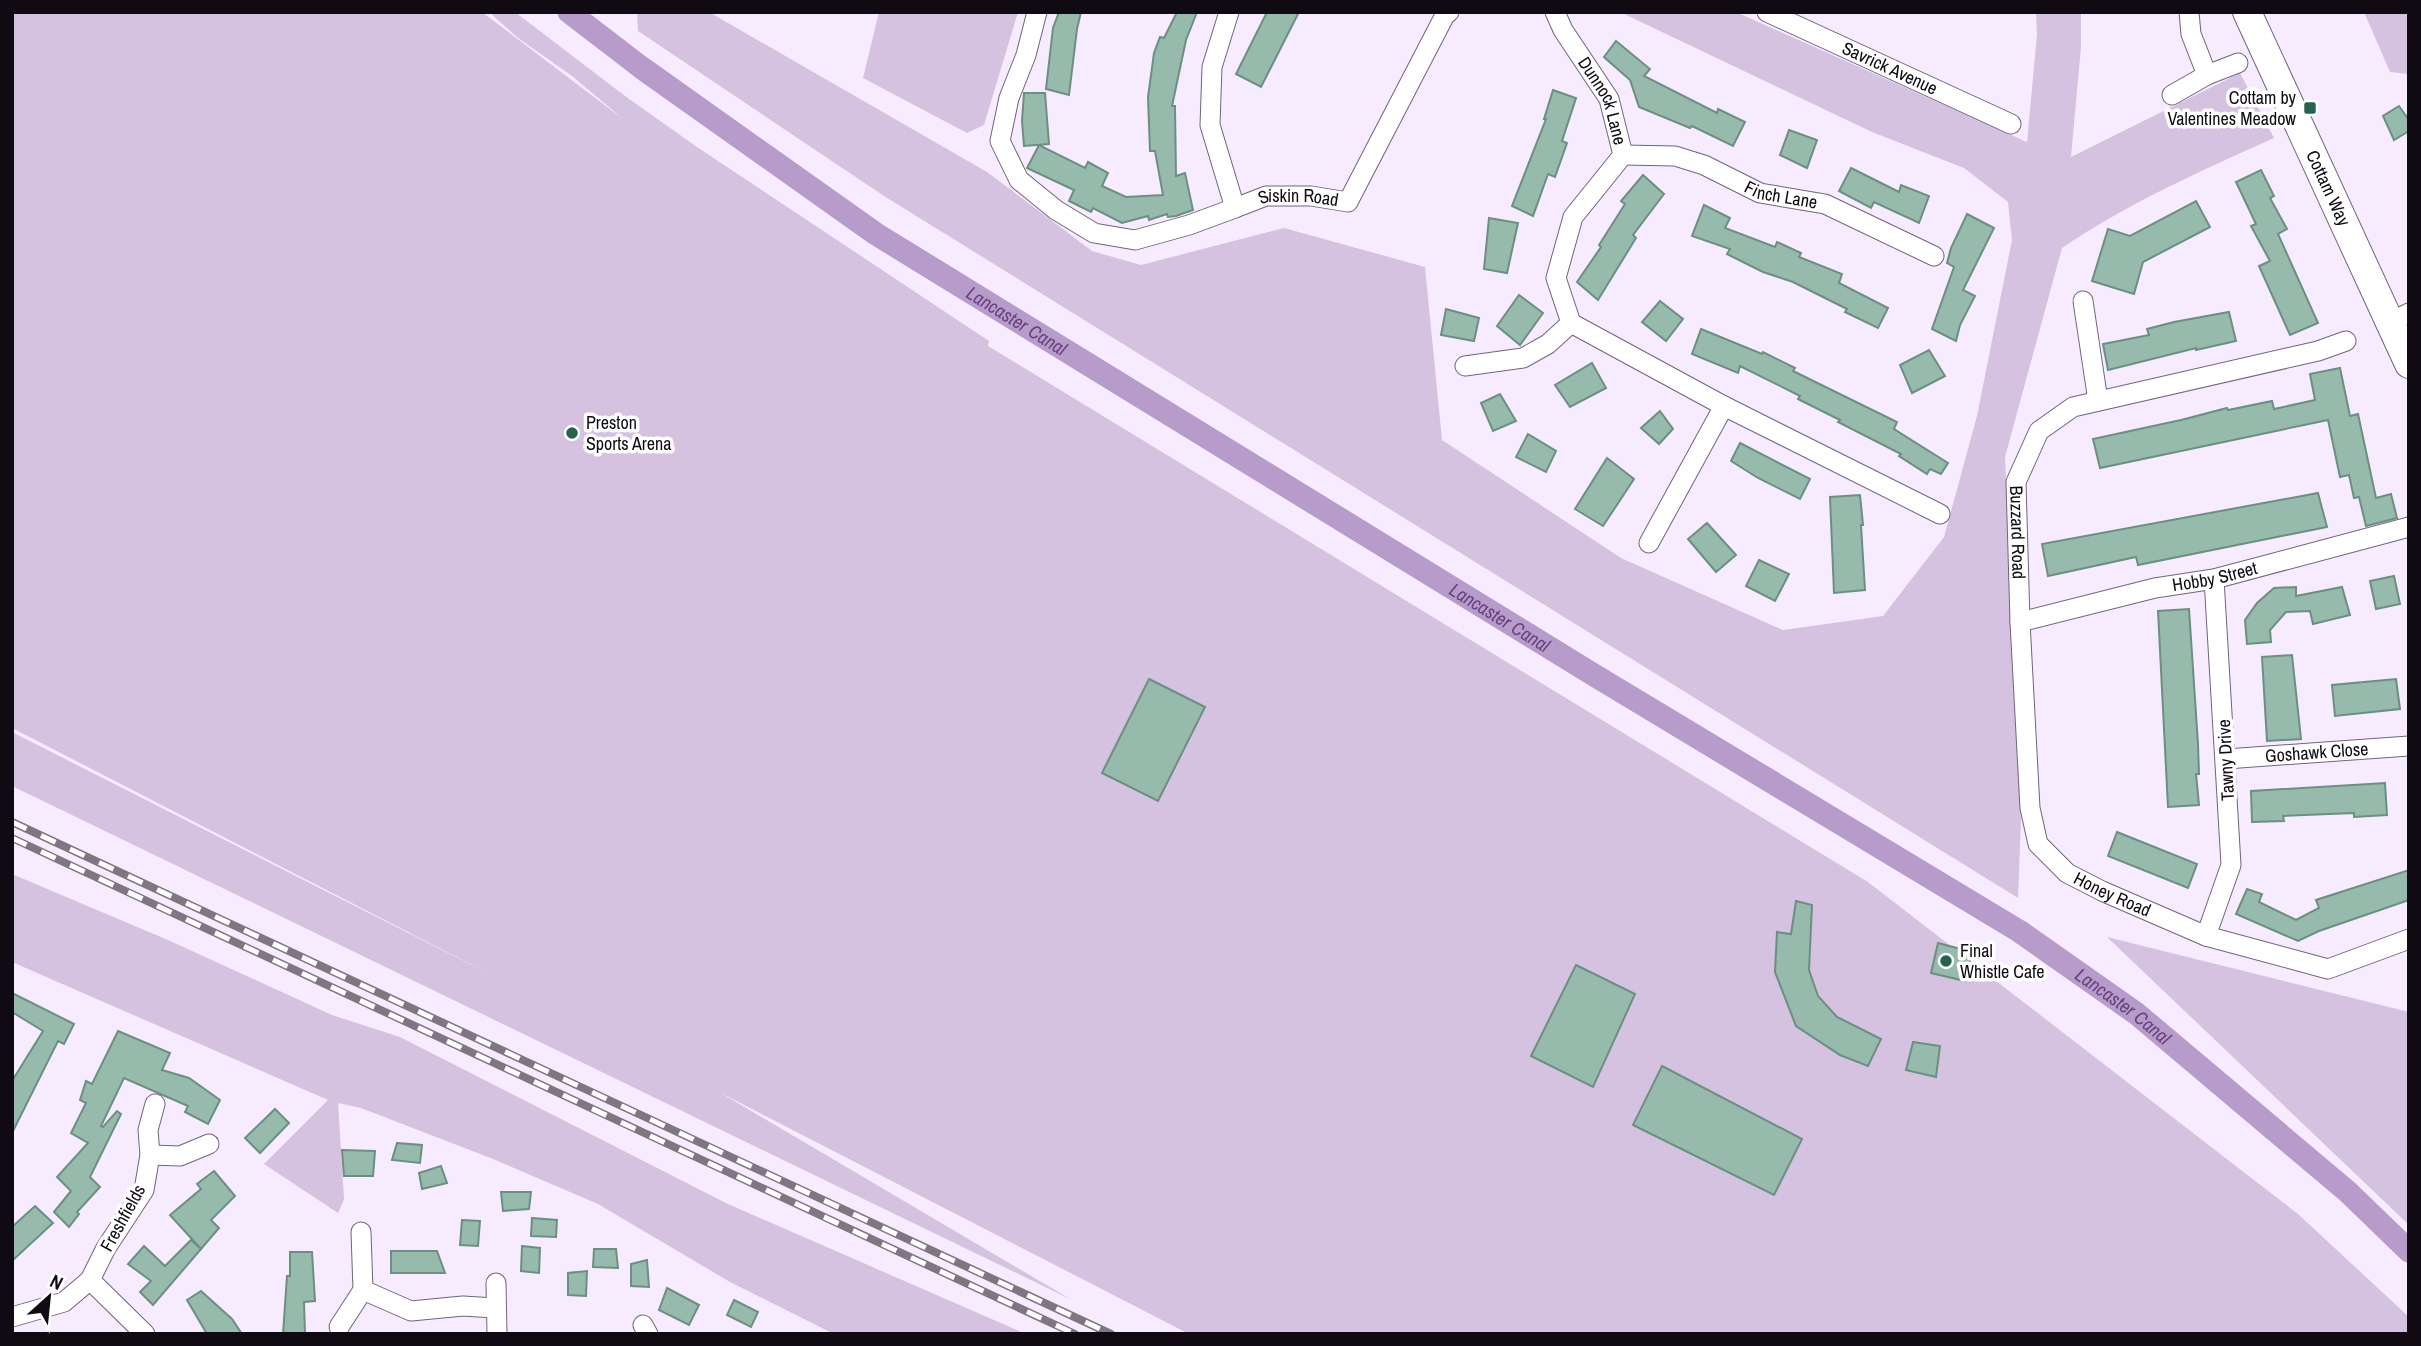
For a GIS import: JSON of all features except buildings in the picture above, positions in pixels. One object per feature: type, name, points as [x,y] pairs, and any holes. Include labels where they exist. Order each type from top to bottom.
[{"type":"main road","name":"Cottam Way","points":[[2247,12],[2399,318],[2409,364]]},
{"type":"street","points":[[1037,12],[1026,55],[1009,99],[1000,141],[1019,180],[1056,210],[1094,233],[1135,240],[1236,208]]},
{"type":"street","name":"Siskin Road","points":[[1230,12],[1212,68],[1210,125],[1236,208],[1266,196],[1311,196],[1348,202],[1445,15],[1450,12]]},
{"type":"street","name":"Savrick Avenue","points":[[1767,12],[1800,19],[2011,124]]},
{"type":"street","points":[[2189,12],[2191,34],[2207,75]]},
{"type":"street","name":"Dunnock Lane","points":[[1559,21],[1609,99],[1623,155],[1573,217],[1556,278],[1572,323]]},
{"type":"street","points":[[2172,95],[2207,75],[2238,63]]},
{"type":"street","name":"Finch Lane","points":[[1623,155],[1675,156],[1704,165],[1760,192],[1825,204],[1934,256]]},
{"type":"street","points":[[2083,300],[2098,401]]},
{"type":"street","points":[[1465,366],[1523,358],[1548,344],[1572,323],[1724,406],[1940,514]]},
{"type":"street","name":"Buzzard Road","points":[[2020,622],[2016,482],[2039,431],[2073,407],[2318,351],[2346,341]]},
{"type":"street","points":[[1649,543],[1724,406]]},
{"type":"street","name":"Hobby Street","points":[[2020,622],[2155,588],[2214,579],[2409,527]]},
{"type":"street","name":"Tawny Drive","points":[[2206,936],[2231,865],[2214,579]]},
{"type":"street","name":"Honey Road","points":[[2020,622],[2030,808],[2038,844],[2067,873],[2206,936],[2328,969],[2409,939]]},
{"type":"street","name":"Goshawk Close","points":[[2226,760],[2409,746]]},
{"type":"street","name":"Freshfields","points":[[12,1317],[64,1302],[90,1279],[106,1248],[144,1190],[150,1155],[148,1130],[155,1104]]},
{"type":"street","points":[[150,1155],[180,1156],[209,1144]]},
{"type":"street","points":[[339,1328],[363,1290],[361,1232]]},
{"type":"street","points":[[90,1279],[134,1330]]},
{"type":"street","points":[[496,1283],[497,1334]]},
{"type":"street","points":[[363,1290],[411,1311],[463,1306],[495,1308]]},
{"type":"shaded area","name":"Preston Sports Arena","points":[[12,12],[482,12],[623,119],[572,76],[518,38],[489,12],[515,12],[697,147],[989,341],[988,346],[1868,882],[2298,1214],[2409,1317],[2409,1334],[1189,1334],[719,1092],[1072,1300],[12,786],[12,732],[511,985],[12,728]]},
{"type":"shaded area","points":[[637,12],[709,12],[987,172],[1092,251],[1141,265],[1284,228],[1425,267],[1442,440],[1621,558],[1783,630],[1883,616],[1944,537],[1977,416],[2012,240],[2008,202],[1964,168],[1872,132],[1620,12],[1736,12],[2027,142],[2037,35],[2036,12],[2081,12],[2081,47],[2071,157],[2240,73],[2274,138],[2139,202],[2062,248],[2005,457],[2021,819],[2018,898],[884,196],[638,31]]},
{"type":"shaded area","points":[[879,12],[1018,12],[984,125],[967,133],[863,78]]},
{"type":"shaded area","points":[[2364,12],[2409,12],[2409,74],[2390,72]]},
{"type":"shaded area","points":[[12,874],[168,940],[332,1015],[400,1037],[728,1204],[1026,1334],[834,1334],[730,1282],[598,1204],[493,1159],[361,1108],[338,1103],[344,1199],[338,1213],[264,1164],[328,1100],[12,962]]},
{"type":"shaded area","points":[[2107,937],[2409,1012],[2409,1225]]},
{"type":"waterway","name":"Lancaster Canal","points":[[569,12],[642,68],[876,234],[1594,675],[2019,931],[2137,1014],[2348,1192],[2409,1251]]},
{"type":"railway","points":[[12,822],[1111,1334]]},
{"type":"railway","points":[[12,838],[1075,1334]]},
{"type":"place","name":"Cottam by Valentines Meadow","points":[[2310,108]]},
{"type":"place","name":"Preston Sports Arena","points":[[572,433]]},
{"type":"place","name":"Final Whistle Cafe","points":[[1946,961]]}]
